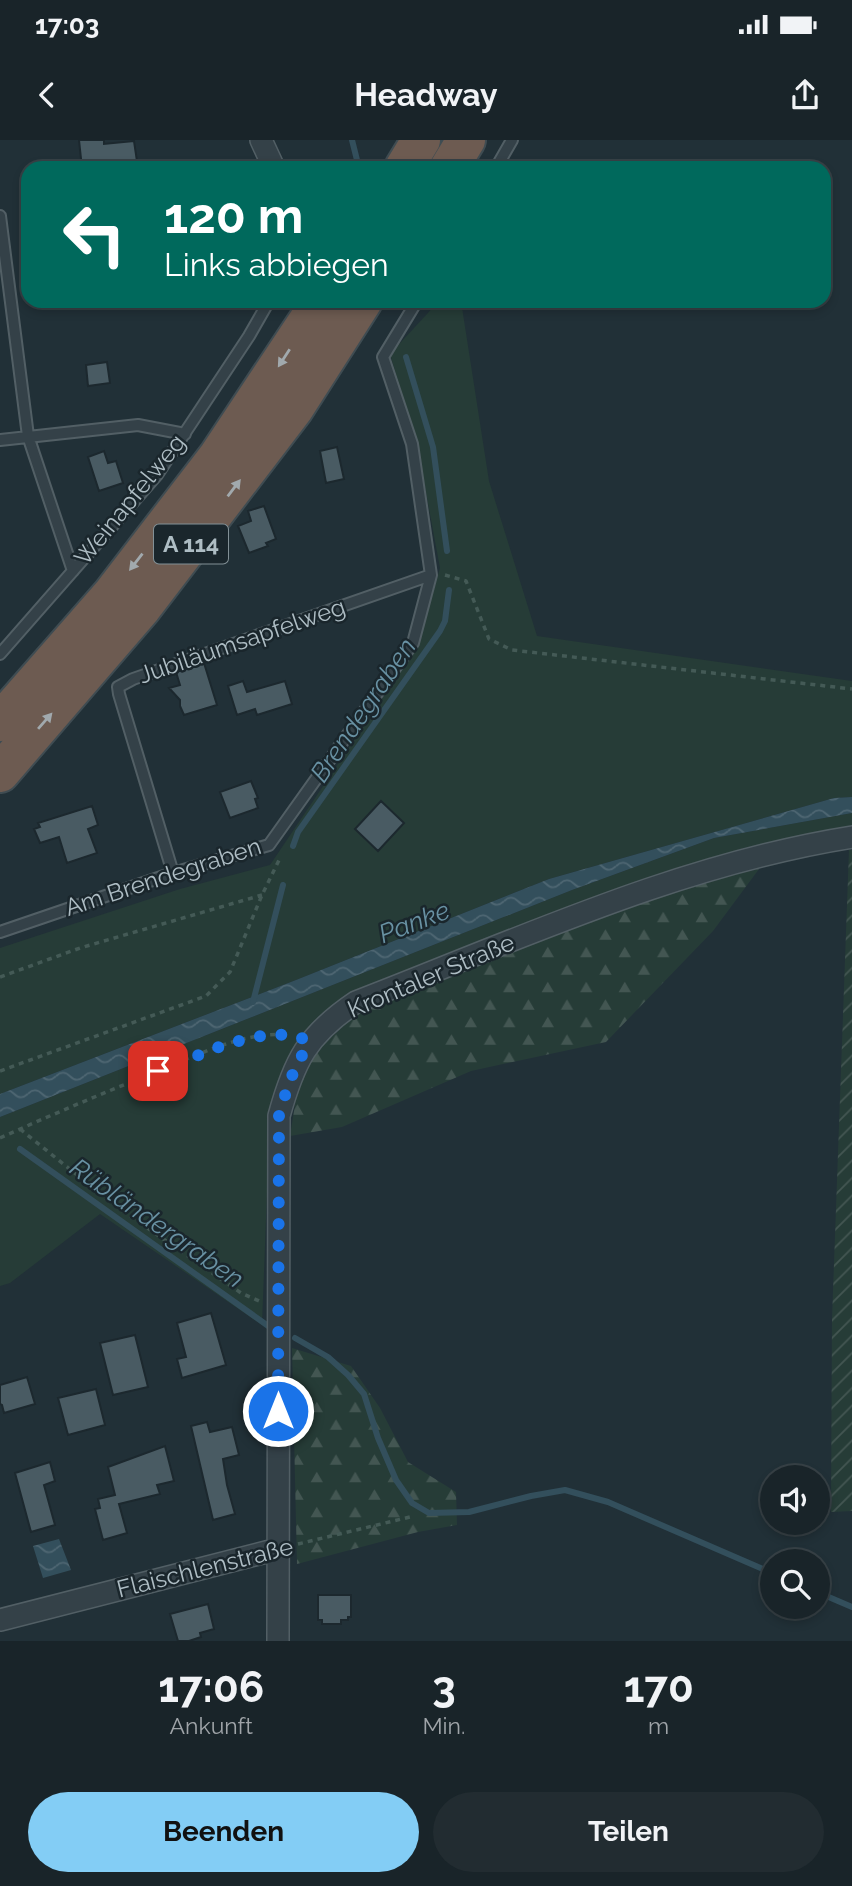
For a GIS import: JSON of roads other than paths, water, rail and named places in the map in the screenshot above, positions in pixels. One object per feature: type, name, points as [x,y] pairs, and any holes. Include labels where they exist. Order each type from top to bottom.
[{"type":"highway","points":[[408,161],[421,140]]},
{"type":"highway","points":[[453,161],[466,140]]},
{"type":"highway","name":"A 114","points":[[0,722],[112,594],[218,456],[316,308]]},
{"type":"highway","name":"A 114","points":[[0,773],[151,597],[294,410],[359,308]]},
{"type":"street","points":[[261,140],[271,161]]},
{"type":"street","name":"Krontaler Straße","points":[[278,1641],[279,1116],[289,1082],[308,1043],[338,1015],[356,1003],[607,904],[745,860],[852,837]]},
{"type":"street","name":"Flaischlenstraße","points":[[0,1620],[278,1549]]},
{"type":"lane","points":[[500,161],[512,140]]},
{"type":"lane","points":[[0,216],[28,436],[73,571]]},
{"type":"lane","name":"Weinapfelweg","points":[[0,654],[158,475],[265,308]]},
{"type":"lane","name":"Am Brendegraben","points":[[0,932],[173,873],[269,845],[413,643],[431,575],[412,444],[383,357],[413,308]]},
{"type":"lane","points":[[0,440],[138,425],[185,434]]},
{"type":"lane","name":"Jubiläumsapfelweg","points":[[173,873],[118,687],[133,679],[431,575]]},
{"type":"water","points":[[852,797],[852,813],[714,838],[572,890],[0,1117],[0,1094],[549,879],[834,798]]},
{"type":"water","points":[[59,1539],[71,1570],[43,1578],[33,1546]]},
{"type":"waterway","name":"Brendegraben","points":[[352,140],[357,161]]},
{"type":"waterway","name":"Brendegraben","points":[[406,357],[433,447],[447,551]]},
{"type":"waterway","name":"Brendegraben","points":[[293,846],[298,832],[440,631],[445,621],[449,590]]},
{"type":"waterway","name":"Brendegraben","points":[[253,1002],[283,885]]},
{"type":"waterway","name":"Rübländergraben","points":[[20,1149],[271,1328]]},
{"type":"waterway","name":"Rübländergraben","points":[[295,1338],[328,1357],[364,1394],[378,1438],[396,1480],[412,1503],[429,1513],[469,1512],[565,1490],[608,1502],[760,1568]]},
{"type":"waterway","name":"Rübländergraben","points":[[830,1598],[852,1607]]},
{"type":"water label","name":"Panke","points":[[414,922]]}]
